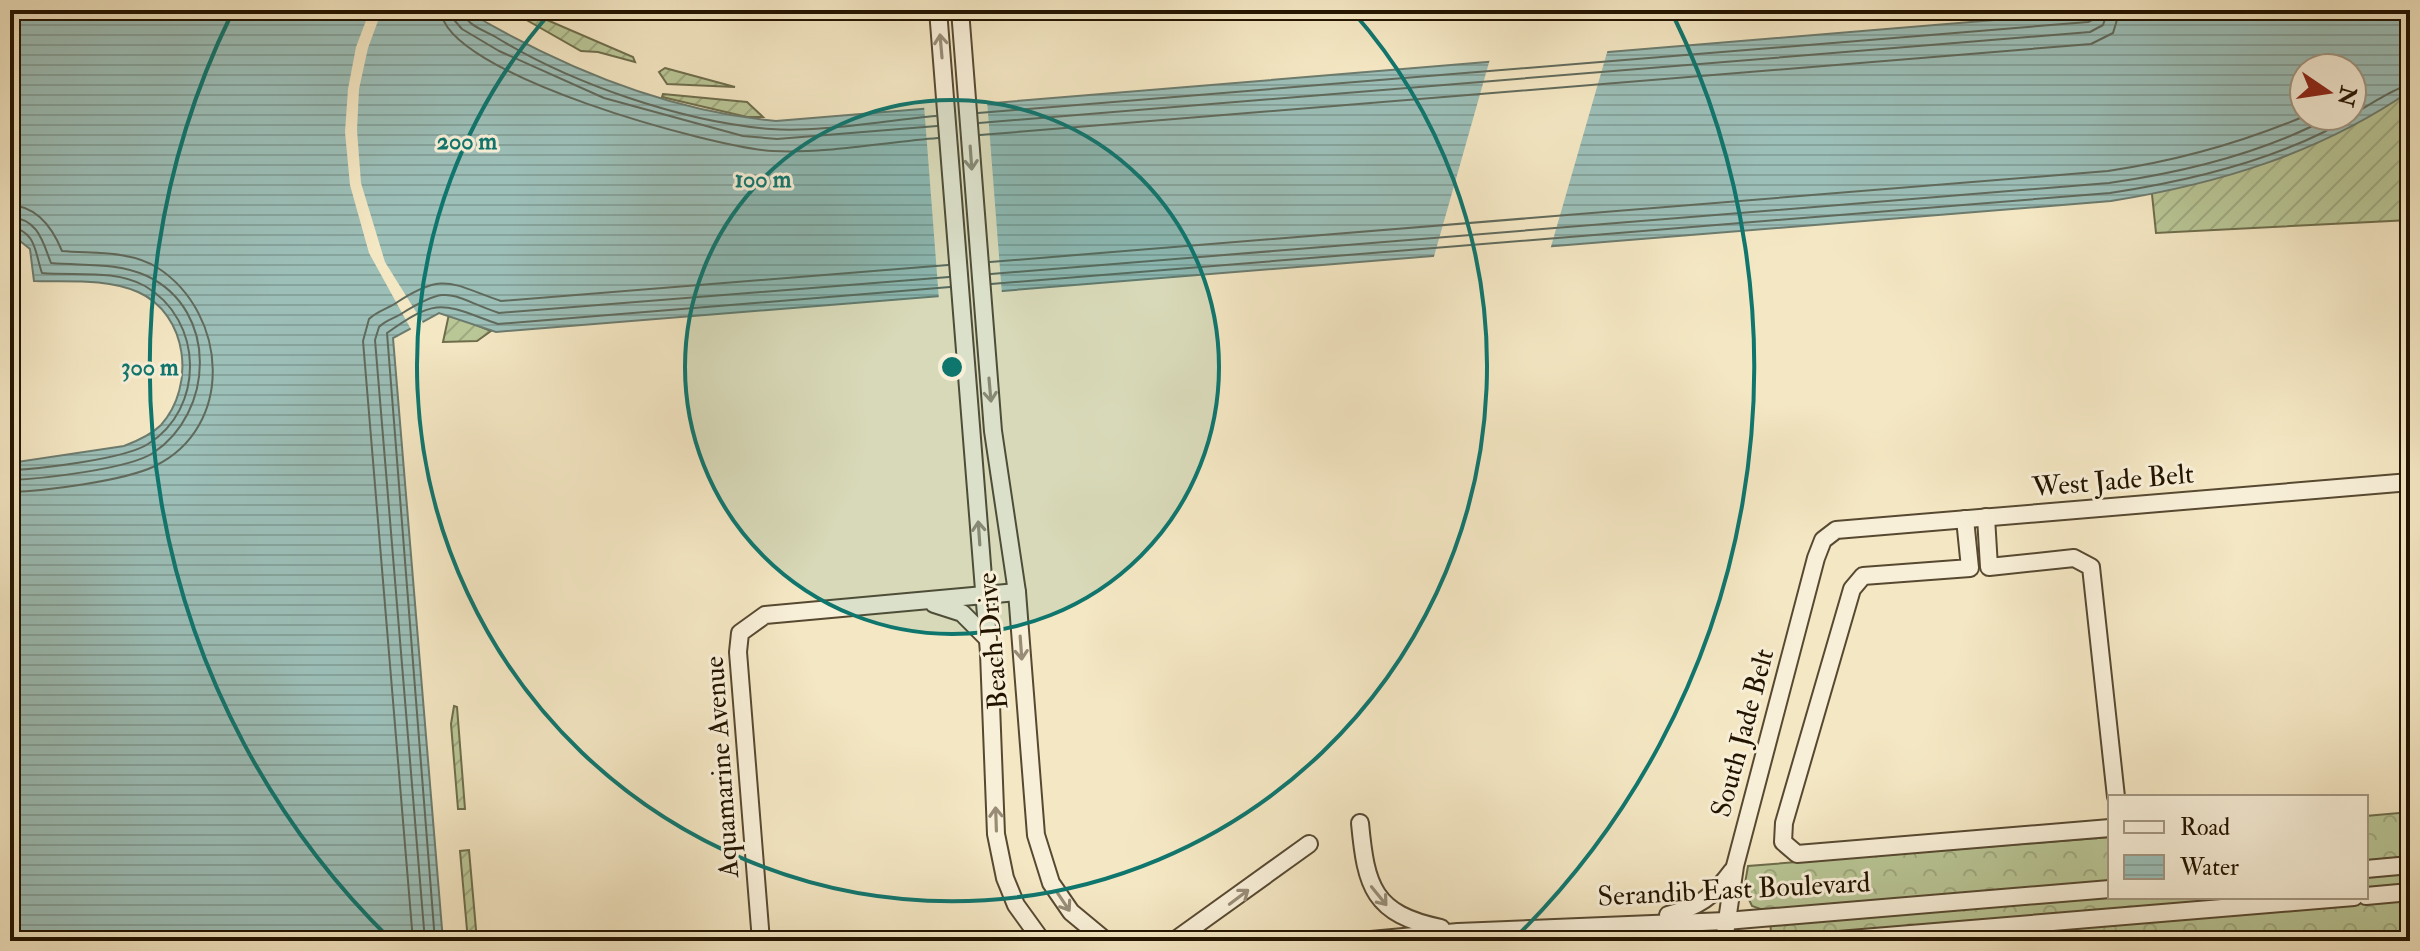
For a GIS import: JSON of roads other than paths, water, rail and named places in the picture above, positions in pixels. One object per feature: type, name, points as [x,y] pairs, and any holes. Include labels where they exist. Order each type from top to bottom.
[{"type":"street","name":"Beach Drive","points":[[938,10],[988,639],[996,834],[1005,878],[1016,905],[1042,941]]},
{"type":"street","name":"Beach Drive","points":[[960,10],[993,431],[1017,592],[1032,809],[1043,864],[1071,912],[1106,941]]},
{"type":"street","name":"West Jade Belt","points":[[1823,540],[1836,530],[2410,482]]},
{"type":"street","points":[[1986,517],[1989,567],[2074,558],[2091,567],[2116,795]]},
{"type":"street","points":[[1965,519],[1970,568],[1863,576],[1852,589],[1784,823],[1783,842],[1797,854],[2108,828]]},
{"type":"street","name":"South Jade Belt","points":[[1724,941],[1735,866],[1823,540]]},
{"type":"street","name":"Aquamarine Avenue","points":[[761,941],[738,652],[740,633],[765,615],[1017,592]]},
{"type":"street","points":[[924,601],[962,613],[988,639]]},
{"type":"street","points":[[1360,823],[1368,882],[1380,901],[1412,922],[1458,932]]},
{"type":"street","points":[[1174,941],[1309,844]]},
{"type":"street","points":[[2368,869],[2410,865]]},
{"type":"street","points":[[1647,921],[1697,907],[1715,895],[1735,866]]},
{"type":"street","name":"Serandib East Boulevard","points":[[1360,941],[1647,921],[1726,921],[2108,889]]},
{"type":"street","points":[[2368,896],[2410,892]]},
{"type":"street","name":"Serandib East Boulevard","points":[[1826,941],[2330,899]]},
{"type":"water","points":[[10,10],[465,10],[538,50],[614,83],[694,107],[776,121],[2115,10],[2410,10],[2410,91],[2376,113],[2368,117],[2368,52],[2288,52],[2288,132],[2340,132],[2304,149],[2229,175],[2111,201],[496,332],[439,313],[393,338],[443,941],[10,941],[10,463],[124,446],[144,437],[161,425],[172,409],[182,372],[176,333],[155,302],[138,292],[113,285],[34,281],[30,249],[10,233]]}]
